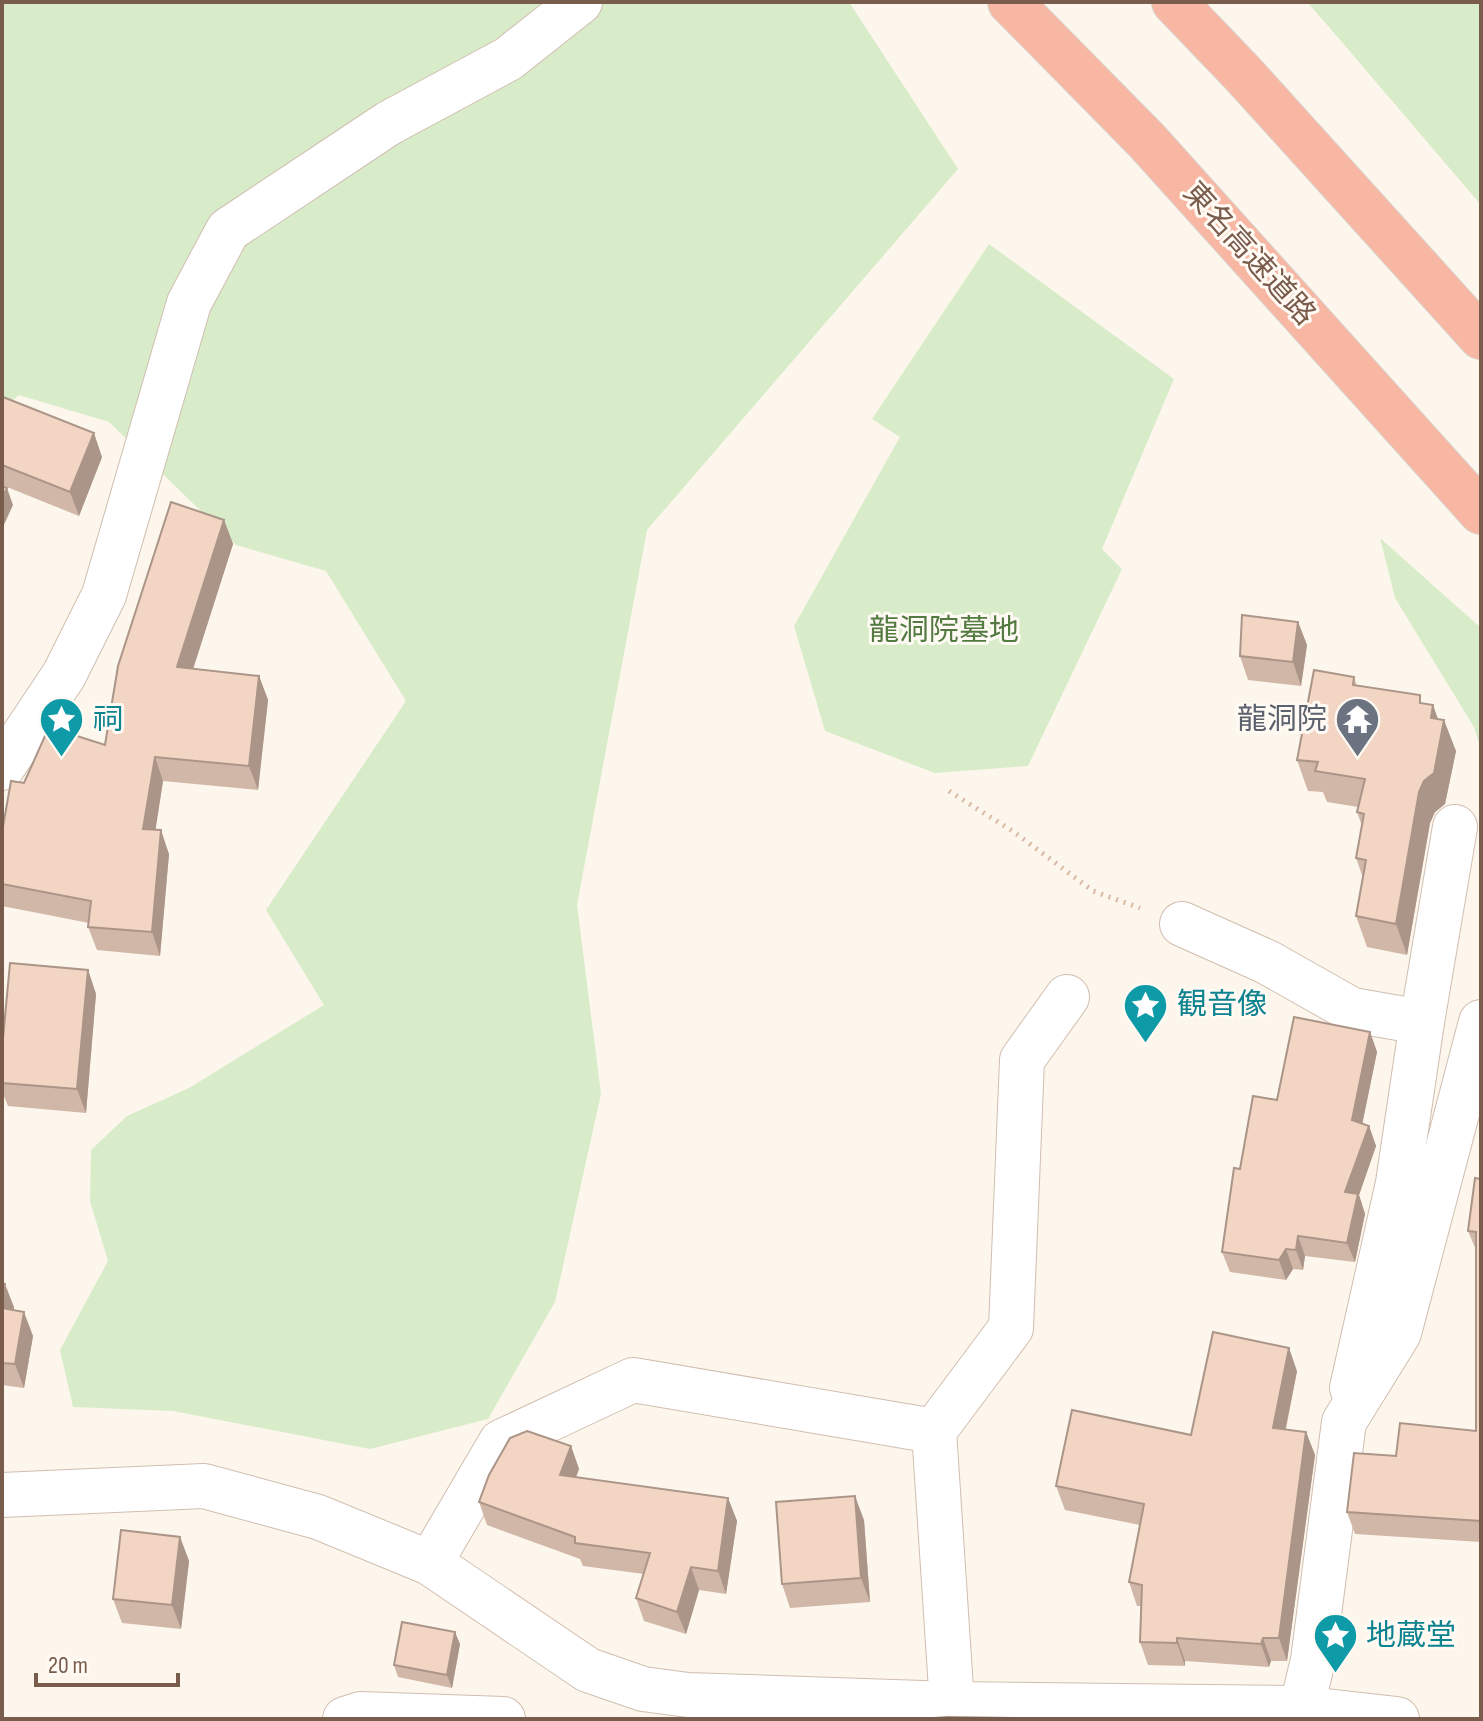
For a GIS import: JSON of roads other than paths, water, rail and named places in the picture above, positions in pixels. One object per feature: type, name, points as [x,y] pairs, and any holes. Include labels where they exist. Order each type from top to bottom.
[{"type":"highway","name":"東名高速道路","points":[[1010,2],[1147,141],[1481,512]]},
{"type":"highway","points":[[1174,2],[1481,337]]},
{"type":"street","points":[[2,768],[64,675],[104,595],[189,303],[228,230],[389,123],[508,59],[580,2]]},
{"type":"street","points":[[1299,1714],[1313,1660],[1344,1422],[1398,1183],[1455,827]]},
{"type":"street","points":[[1182,924],[1267,962],[1352,1010],[1422,1022]]},
{"type":"street","points":[[952,1704],[934,1431],[1011,1328],[1022,1060],[1067,997]]},
{"type":"street","points":[[1344,1422],[1399,1333],[1481,1022]]},
{"type":"street","points":[[430,1563],[501,1442],[633,1380],[934,1431]]},
{"type":"street","points":[[2,1495],[204,1486],[318,1517],[430,1563],[588,1670],[643,1689],[688,1695],[1397,1719]]},
{"type":"street","points":[[637,1719],[688,1695]]},
{"type":"street","points":[[345,1719],[361,1714],[503,1719]]},
{"type":"place","name":"祠","points":[[62,759]]},
{"type":"place","name":"龍洞院","points":[[1358,759]]},
{"type":"place","name":"観音像","points":[[1146,1044]]},
{"type":"place","name":"地蔵堂","points":[[1335,1675]]},
{"type":"park label","name":"龍洞院墓地","points":[[944,631]]}]
